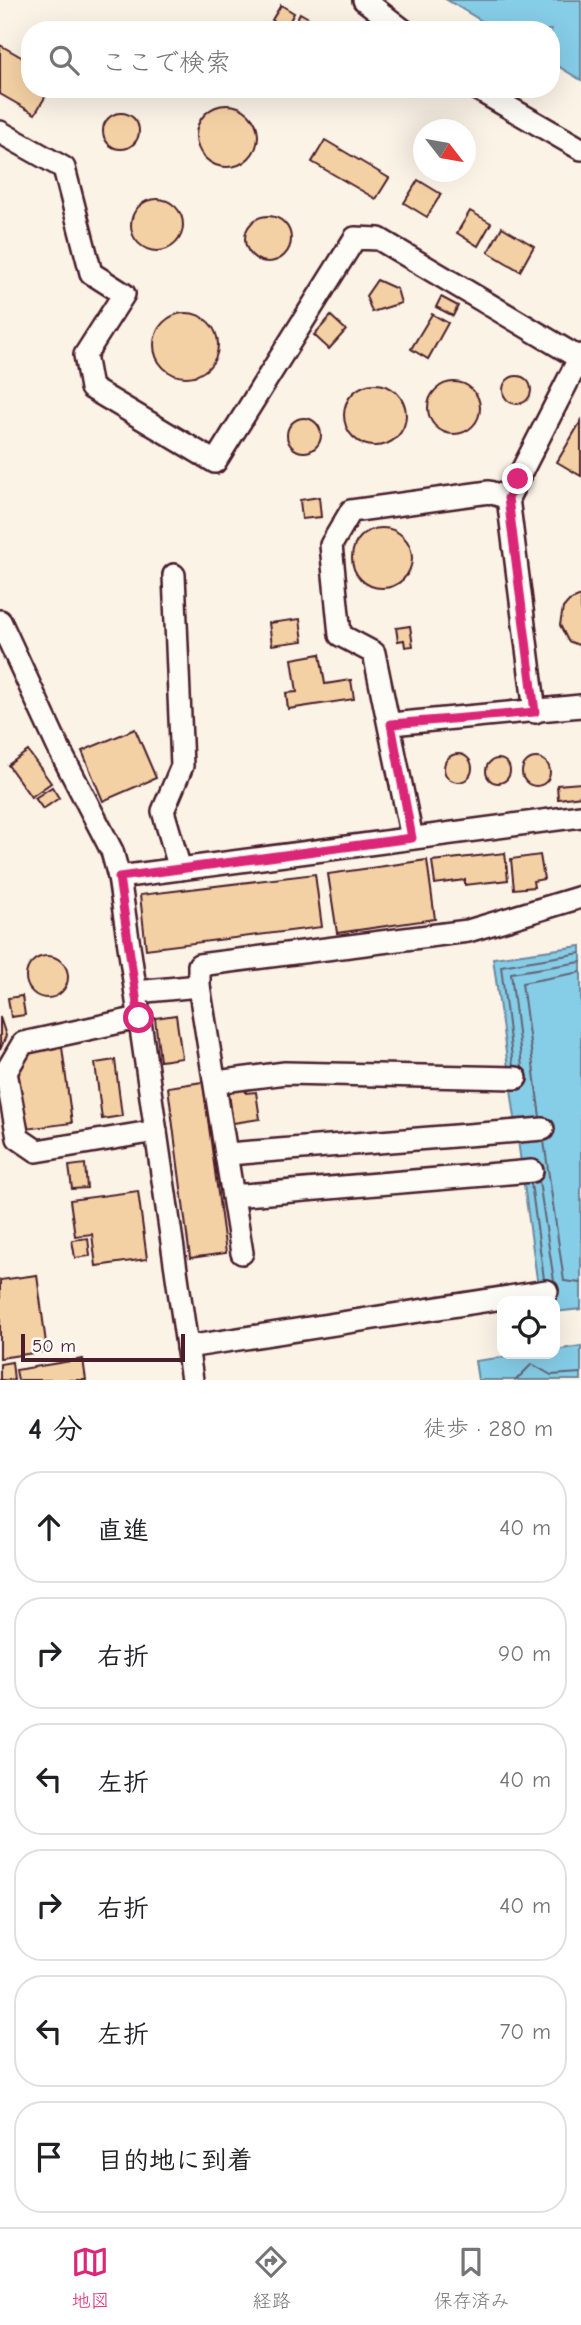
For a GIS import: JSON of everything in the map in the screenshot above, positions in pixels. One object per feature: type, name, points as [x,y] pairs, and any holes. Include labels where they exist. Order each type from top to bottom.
[{"type":"lane","points":[[364,0],[391,21]]},
{"type":"lane","points":[[493,98],[581,149]]},
{"type":"lane","points":[[0,132],[64,168],[91,273],[124,294],[85,355],[91,388],[215,462],[355,238],[379,239],[580,356],[508,498],[535,712]]},
{"type":"lane","points":[[412,838],[391,724],[374,653],[340,635],[331,545],[351,511],[489,492],[508,498]]},
{"type":"lane","points":[[174,575],[182,766],[163,811],[180,869]]},
{"type":"lane","points":[[0,621],[59,749],[112,851],[119,877],[192,1380]]},
{"type":"lane","points":[[391,724],[581,706]]},
{"type":"lane","points":[[119,877],[581,816]]},
{"type":"lane","points":[[242,1253],[199,986],[199,965],[468,931],[581,897]]},
{"type":"lane","points":[[136,992],[199,986]]},
{"type":"lane","points":[[139,1018],[23,1043],[6,1072],[18,1138],[37,1150],[156,1131]]},
{"type":"lane","points":[[216,1083],[285,1073],[516,1078]]},
{"type":"lane","points":[[228,1154],[543,1129]]},
{"type":"lane","points":[[233,1196],[532,1171]]},
{"type":"lane","points":[[187,1347],[547,1291]]},
{"type":"water","points":[[447,0],[581,0],[581,80],[560,67],[560,21],[482,21]]},
{"type":"water","points":[[581,946],[581,1309],[560,1311],[560,1296],[539,1296],[493,958]]},
{"type":"water","points":[[581,1346],[581,1380],[478,1380],[475,1361],[497,1358],[560,1359],[560,1349]]},
{"type":"building","points":[[281,5],[294,13],[290,21],[272,20]]},
{"type":"building","points":[[300,13],[314,21],[296,21]]},
{"type":"building","points":[[0,45],[21,57],[21,98],[45,98],[35,114],[0,94]]},
{"type":"building","points":[[227,105],[249,114],[258,136],[249,158],[227,167],[205,158],[196,136],[205,114]]},
{"type":"building","points":[[121,113],[134,118],[139,131],[134,144],[121,149],[108,144],[103,131],[108,118]]},
{"type":"building","points":[[325,140],[389,178],[376,199],[312,162]]},
{"type":"building","points":[[417,182],[441,194],[427,217],[404,203]]},
{"type":"building","points":[[157,199],[176,206],[183,225],[176,244],[157,251],[138,244],[131,225],[138,206]]},
{"type":"building","points":[[470,211],[491,223],[478,246],[457,233]]},
{"type":"building","points":[[268,216],[284,223],[291,239],[284,255],[268,262],[252,255],[245,239],[252,223]]},
{"type":"building","points":[[502,227],[534,246],[520,271],[488,252]]},
{"type":"building","points":[[377,280],[397,289],[401,303],[372,312],[366,296]]},
{"type":"building","points":[[441,297],[458,306],[453,316],[436,307]]},
{"type":"building","points":[[186,313],[198,315],[209,322],[216,333],[216,357],[209,368],[198,375],[186,377],[174,375],[163,368],[156,357],[154,345],[156,333],[163,322],[174,315]]},
{"type":"building","points":[[432,314],[448,323],[428,359],[411,349]]},
{"type":"building","points":[[331,316],[346,330],[329,349],[314,335]]},
{"type":"building","points":[[517,376],[527,380],[531,390],[527,400],[517,404],[507,400],[503,390],[507,380]]},
{"type":"building","points":[[454,382],[473,389],[480,408],[473,427],[454,434],[435,427],[428,408],[435,389]]},
{"type":"building","points":[[369,384],[381,384],[397,393],[404,403],[404,427],[397,437],[381,446],[369,446],[358,441],[349,432],[344,421],[344,409],[349,398],[358,389]]},
{"type":"building","points":[[304,418],[316,423],[321,435],[316,447],[304,452],[292,447],[287,435],[292,423]]},
{"type":"building","points":[[581,421],[581,476],[557,462]]},
{"type":"building","points":[[319,497],[321,517],[302,519],[300,500]]},
{"type":"building","points":[[376,528],[388,528],[407,541],[412,558],[410,570],[399,583],[388,588],[376,588],[357,575],[352,564],[352,552],[365,533]]},
{"type":"building","points":[[581,596],[581,646],[568,641],[560,625],[563,608],[569,601]]},
{"type":"building","points":[[300,619],[303,641],[272,645],[269,623]]},
{"type":"building","points":[[410,626],[413,646],[405,647],[404,640],[398,641],[396,628]]},
{"type":"building","points":[[320,654],[325,684],[351,680],[354,699],[288,709],[286,693],[297,692],[292,659]]},
{"type":"building","points":[[135,729],[156,778],[103,801],[82,751]]},
{"type":"building","points":[[28,751],[51,783],[31,797],[8,765]]},
{"type":"building","points":[[458,754],[468,758],[472,768],[468,778],[458,782],[448,778],[444,768],[448,758]]},
{"type":"building","points":[[536,758],[546,762],[550,772],[546,782],[536,786],[526,782],[522,772],[526,762]]},
{"type":"building","points":[[498,759],[507,762],[510,771],[507,780],[498,783],[489,780],[486,771],[489,762]]},
{"type":"building","points":[[581,783],[581,796],[558,799],[557,785]]},
{"type":"building","points":[[52,787],[59,798],[43,809],[35,798]]},
{"type":"building","points":[[505,853],[508,880],[465,885],[465,880],[435,884],[432,861]]},
{"type":"building","points":[[540,855],[544,879],[533,881],[534,887],[514,889],[511,859]]},
{"type":"building","points":[[427,860],[435,919],[337,933],[328,874]]},
{"type":"building","points":[[315,874],[322,927],[146,949],[140,895]]},
{"type":"building","points":[[47,956],[62,962],[68,977],[62,992],[47,998],[32,992],[26,977],[32,962]]},
{"type":"building","points":[[22,996],[25,1015],[11,1017],[8,998]]},
{"type":"building","points":[[176,1015],[182,1058],[160,1061],[155,1018]]},
{"type":"building","points":[[0,1017],[6,1036],[0,1050]]},
{"type":"building","points":[[62,1047],[72,1123],[26,1129],[18,1071],[32,1051]]},
{"type":"building","points":[[115,1060],[122,1116],[102,1119],[95,1063]]},
{"type":"building","points":[[203,1082],[226,1253],[190,1258],[168,1087]]},
{"type":"building","points":[[245,1084],[246,1093],[256,1092],[260,1119],[233,1123],[228,1086]]},
{"type":"building","points":[[85,1164],[87,1188],[72,1189],[69,1166]]},
{"type":"building","points":[[138,1191],[147,1259],[96,1266],[92,1234],[75,1236],[70,1200]]},
{"type":"building","points":[[88,1238],[90,1256],[75,1258],[72,1240]]},
{"type":"building","points":[[37,1275],[47,1351],[0,1358],[0,1280]]},
{"type":"building","points":[[83,1359],[86,1380],[18,1380],[16,1370]]},
{"type":"building","points":[[12,1362],[14,1380],[0,1380],[0,1364]]},
{"type":"route","points":[[139,1018],[119,877],[412,838],[391,724],[535,712],[508,498],[518,479]]}]
